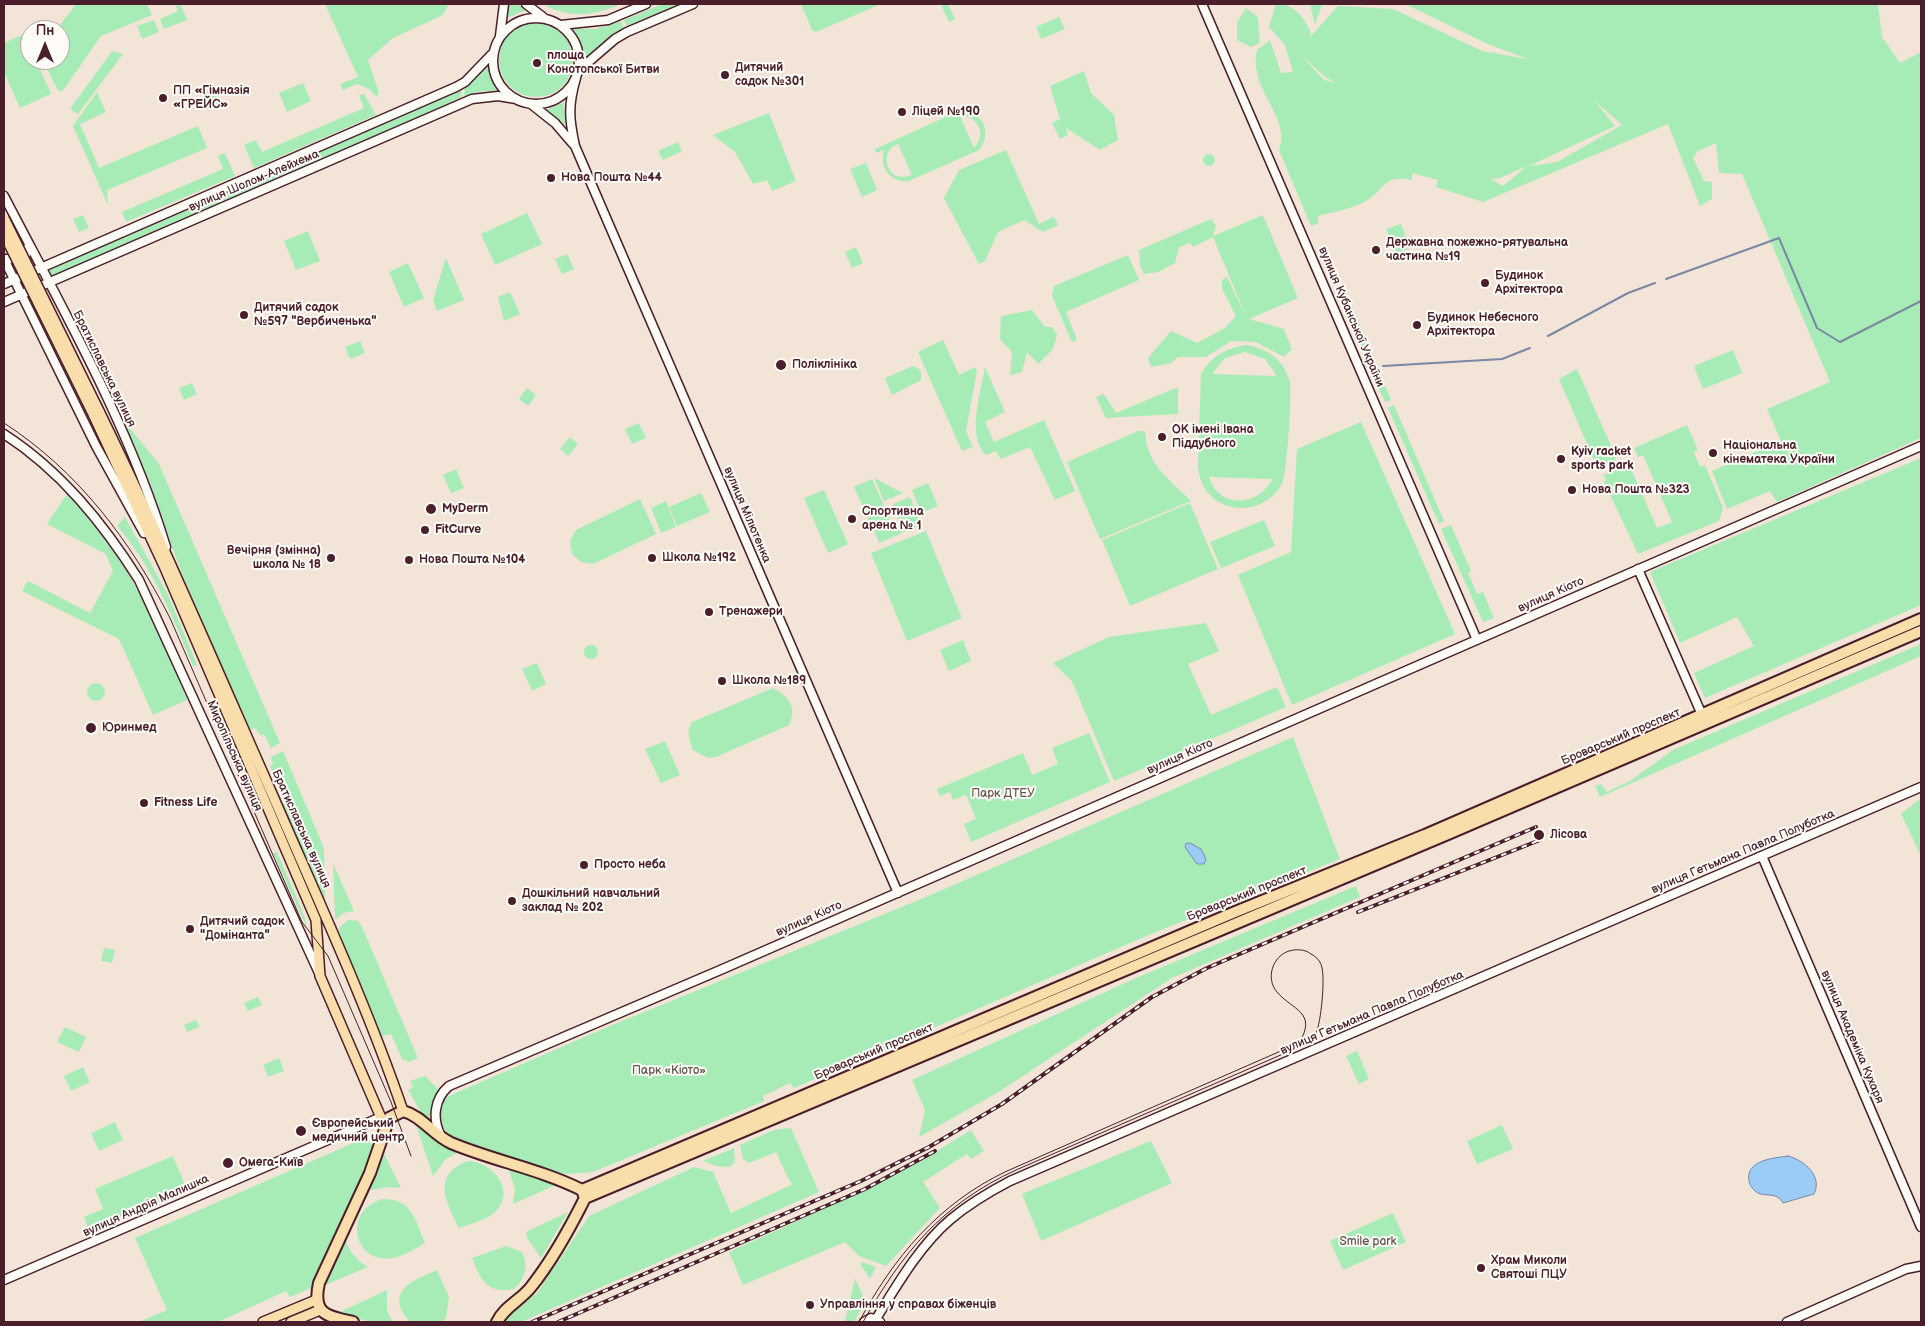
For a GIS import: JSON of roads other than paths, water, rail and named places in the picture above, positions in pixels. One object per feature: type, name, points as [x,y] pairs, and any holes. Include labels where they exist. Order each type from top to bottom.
[{"type":"highway","name":"Броварський проспект","points":[[584,1194],[1226,916],[1425,835],[1921,619]]},
{"type":"highway","name":"Броварський проспект","points":[[584,1194],[1448,834],[1921,631]]},
{"type":"highway","points":[[353,1322],[333,1318],[318,1305],[319,1283],[370,1173],[389,1118],[403,1111],[416,1117],[442,1138],[563,1180],[584,1194],[532,1286],[500,1315],[497,1322]]},
{"type":"main road","name":"Братиславська вулиця","points":[[4,218],[167,562],[333,926],[382,1049],[403,1111]]},
{"type":"main road","name":"Братиславська вулиця","points":[[4,234],[96,412]]},
{"type":"main road","name":"Братиславська вулиця","points":[[167,562],[317,925],[320,976]]},
{"type":"main road","points":[[317,925],[324,929],[333,926]]},
{"type":"main road","name":"Миропільська вулиця","points":[[320,976],[385,1127]]},
{"type":"main road","points":[[263,1322],[318,1305]]},
{"type":"main road","points":[[291,1322],[318,1305]]},
{"type":"street","points":[[504,4],[500,36],[494,52],[493,66],[497,79],[505,90],[516,99],[530,104],[549,102],[562,96],[577,75],[621,36],[693,4]]},
{"type":"street","points":[[526,4],[545,18],[561,25],[570,33],[576,44],[579,57],[577,75]]},
{"type":"street","points":[[561,25],[608,20],[646,4]]},
{"type":"street","name":"вулиця Кубанської України","points":[[1202,4],[1477,640]]},
{"type":"street","points":[[500,36],[520,20],[545,18]]},
{"type":"street","name":"вулиця Шолом-Алейхема","points":[[4,284],[456,87],[465,82],[494,52]]},
{"type":"street","name":"вулиця Мілютенка","points":[[577,75],[570,98],[569,115],[575,146],[898,892]]},
{"type":"street","name":"вулиця Шолом-Алейхема","points":[[4,302],[472,99],[492,96],[516,99]]},
{"type":"street","name":"вулиця Мілютенка","points":[[530,104],[555,122],[575,146]]},
{"type":"street","name":"Братиславська вулиця","points":[[4,196],[97,379],[148,490],[167,562]]},
{"type":"street","points":[[4,259],[14,259],[26,255],[29,244]]},
{"type":"street","name":"Братиславська вулиця","points":[[4,259],[96,446],[167,562]]},
{"type":"street","points":[[34,321],[34,313],[42,304],[52,302],[59,305]]},
{"type":"street","name":"Миропільська вулиця","points":[[4,434],[70,487],[113,540],[139,580],[320,976]]},
{"type":"street","name":"вулиця Кіото","points":[[442,1138],[438,1130],[435,1113],[437,1104],[447,1087],[1921,446]]},
{"type":"street","points":[[1638,569],[1702,715]]},
{"type":"street","name":"вулиця Гетьмана Павла Полуботка","points":[[878,1320],[906,1274],[935,1236],[952,1218],[980,1198],[1010,1181],[1921,788]]},
{"type":"street","name":"вулиця Академіка Кухаря","points":[[1762,856],[1921,1227]]},
{"type":"street","name":"вулиця Андрія Малишка","points":[[4,1280],[380,1117]]},
{"type":"street","points":[[1787,1322],[1906,1269],[1921,1266]]},
{"type":"street","points":[[864,1322],[868,1318],[878,1320]]},
{"type":"water","points":[[1190,843],[1201,849],[1206,859],[1204,864],[1197,864],[1185,847],[1186,844]]},
{"type":"water","points":[[1788,1156],[1806,1165],[1814,1175],[1816,1187],[1814,1194],[1783,1203],[1778,1197],[1758,1193],[1754,1190],[1750,1185],[1749,1174],[1756,1164]]},
{"type":"waterway","points":[[1666,279],[1779,238],[1817,328],[1840,342],[1921,301]]},
{"type":"waterway","points":[[1548,336],[1628,293],[1655,283]]},
{"type":"waterway","points":[[1383,366],[1502,359],[1530,348]]},
{"type":"tram line","points":[[4,423],[56,463],[100,509],[138,561],[154,589],[170,618],[302,922],[328,956],[391,1102],[411,1156]]},
{"type":"tram line","points":[[859,1322],[887,1276],[920,1234],[960,1199],[983,1184],[1007,1171],[1299,1043],[1306,1024],[1304,1018],[1273,986],[1272,968],[1283,954],[1292,950],[1306,951],[1318,960],[1323,974],[1321,1011],[1318,1028],[1309,1042],[1016,1170],[966,1198],[926,1233],[909,1253],[893,1274],[863,1322]]},
{"type":"railway","points":[[532,1322],[861,1181],[929,1147],[1002,1104],[1152,997],[1207,968],[1536,827]]},
{"type":"railway","points":[[1358,912],[1540,840]]},
{"type":"railway","points":[[558,1322],[865,1189],[935,1151]]},
{"type":"place","name":"площа Конотопської Битви","points":[[537,63]]},
{"type":"place","name":"Дитячий садок №301","points":[[725,75]]},
{"type":"place","name":"ПП «Гімназія «ГРЕЙС»","points":[[163,98]]},
{"type":"place","name":"Ліцей №190","points":[[902,112]]},
{"type":"place","name":"Нова Пошта №44","points":[[551,178]]},
{"type":"place","name":"Державна пожежно-рятувальна частина №19","points":[[1376,250]]},
{"type":"place","name":"Будинок Архітектора","points":[[1485,283]]},
{"type":"place","name":"Дитячий садок №597 \"Вербиченька\"","points":[[244,315]]},
{"type":"place","name":"Будинок Небесного Архітектора","points":[[1417,325]]},
{"type":"place","name":"Поліклініка","points":[[781,365]]},
{"type":"place","name":"ОК імені Івана Піддубного","points":[[1162,437]]},
{"type":"place","name":"Національна кінематека України","points":[[1713,453]]},
{"type":"place","name":"Kyiv racket sports park","points":[[1561,459]]},
{"type":"place","name":"Нова Пошта №323","points":[[1572,490]]},
{"type":"place","name":"MyDerm","points":[[431,509]]},
{"type":"place","name":"Спортивна арена № 1","points":[[852,519]]},
{"type":"place","name":"FitCurve","points":[[425,530]]},
{"type":"place","name":"Вечірня (змінна) школа № 18","points":[[331,558]]},
{"type":"place","name":"Школа №192","points":[[652,558]]},
{"type":"place","name":"Нова Пошта №104","points":[[409,560]]},
{"type":"place","name":"Тренажери","points":[[709,612]]},
{"type":"place","name":"Школа №189","points":[[722,681]]},
{"type":"place","name":"Юринмед","points":[[91,728]]},
{"type":"place","name":"Fitness Life","points":[[144,803]]},
{"type":"place","name":"Лісова","points":[[1539,835]]},
{"type":"place","name":"Просто неба","points":[[584,865]]},
{"type":"place","name":"Дошкільний навчальний заклад № 202","points":[[512,901]]},
{"type":"place","name":"Дитячий садок \"Домінанта\"","points":[[190,929]]},
{"type":"place","name":"Європейський медичний центр","points":[[301,1131]]},
{"type":"place","name":"Омега-Київ","points":[[228,1163]]},
{"type":"place","name":"Храм Миколи Святоші ПЦУ","points":[[1481,1268]]},
{"type":"place","name":"Управління у справах біженців","points":[[810,1305]]},
{"type":"park label","name":"Парк ДТЕУ","points":[[1003,794]]},
{"type":"park label","name":"Парк «Кіото»","points":[[669,1071]]},
{"type":"park label","name":"Smile park","points":[[1368,1242]]}]
